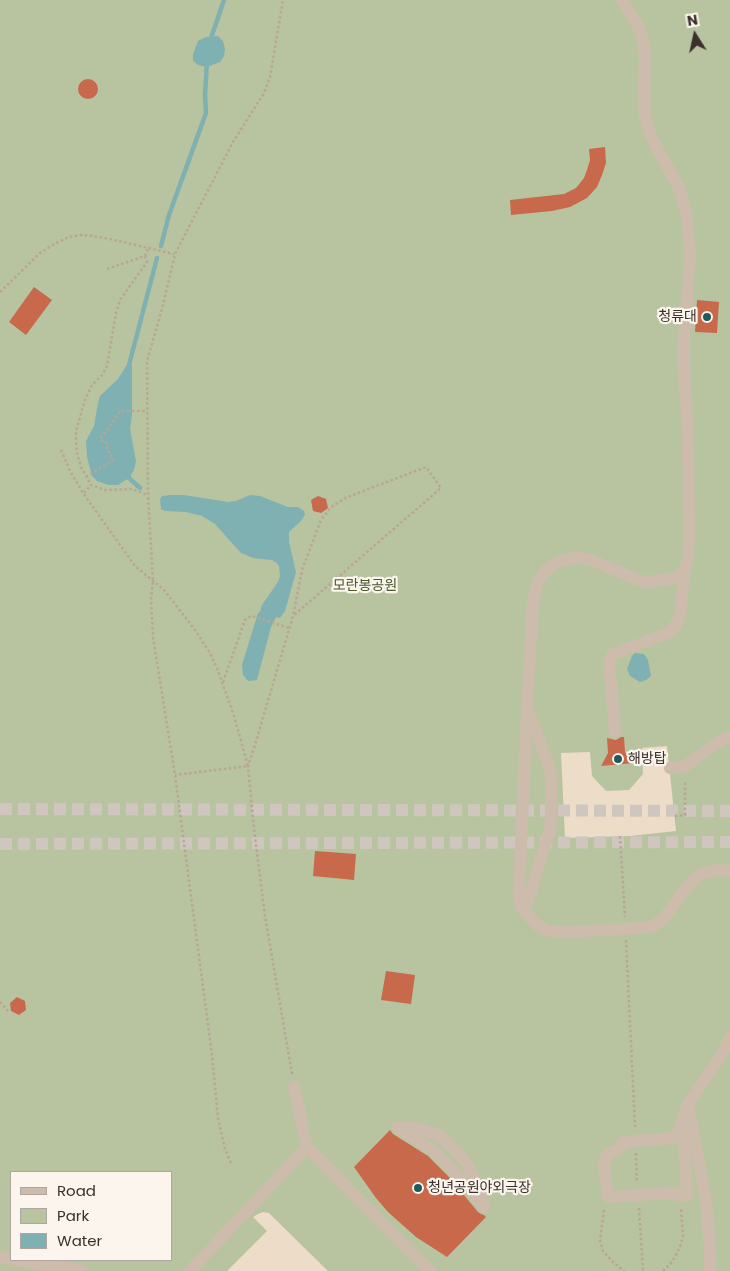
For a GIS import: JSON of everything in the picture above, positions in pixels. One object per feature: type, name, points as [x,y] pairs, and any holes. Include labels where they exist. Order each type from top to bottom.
[{"type":"street","points":[[615,732],[610,659],[613,654],[668,633],[676,625],[681,611],[684,571],[688,560],[689,535],[688,432],[684,371],[684,340],[690,255],[687,216],[680,190],[649,131],[644,107],[645,58],[643,40],[638,26],[622,0]]},
{"type":"street","points":[[684,571],[675,578],[647,582],[590,560],[577,558],[556,562],[546,570],[538,582],[533,599],[518,895],[523,910],[536,924],[556,932],[642,928],[653,926],[663,919],[692,881],[700,875],[718,870],[730,871]]},
{"type":"street","points":[[523,910],[528,900],[552,820],[549,766],[527,708]]},
{"type":"street","points":[[670,768],[684,767],[718,742],[730,737]]},
{"type":"street","points":[[677,1137],[688,1104],[722,1054],[730,1037]]},
{"type":"street","points":[[294,1086],[307,1147],[430,1271]]},
{"type":"street","points":[[688,1104],[706,1200],[710,1271]]},
{"type":"street","points":[[397,1126],[420,1129],[440,1136],[454,1149],[468,1164],[484,1207],[456,1172],[433,1150],[397,1126]]},
{"type":"street","points":[[677,1137],[684,1137],[687,1196],[679,1196],[676,1193],[608,1197],[604,1167],[605,1158],[611,1152],[618,1150],[624,1142],[677,1137]]},
{"type":"street","points":[[190,1271],[307,1147]]},
{"type":"street","points":[[21,1261],[83,1271]]},
{"type":"path","points":[[231,1163],[225,1148],[218,1118],[212,1055],[153,637],[151,599],[153,581],[148,495],[147,361],[175,254],[233,142],[264,93],[270,77],[283,0]]},
{"type":"path","points":[[0,292],[40,253],[69,237],[80,235],[92,236],[175,254]]},
{"type":"path","points":[[148,248],[145,256],[147,262],[120,300],[107,366],[103,374],[92,386],[85,400],[76,431],[77,453],[81,468],[88,476],[91,484],[105,490],[132,489],[148,495]]},
{"type":"path","points":[[107,269],[145,256]]},
{"type":"path","points":[[88,476],[113,460],[107,448],[108,444],[100,439],[121,411],[147,411]]},
{"type":"path","points":[[61,450],[70,471],[83,493],[135,566],[164,590],[210,653],[234,716],[248,766],[265,916],[294,1086]]},
{"type":"path","points":[[248,766],[293,616],[302,570],[321,520],[330,508],[345,498],[426,467],[441,488],[293,616]]},
{"type":"path","points":[[83,493],[91,484]]},
{"type":"path","points":[[222,684],[244,620],[252,616],[289,628]]},
{"type":"path","points":[[174,776],[248,766]]},
{"type":"path","points":[[675,816],[685,815],[684,767]]},
{"type":"path","points":[[620,836],[625,914]]},
{"type":"path","points":[[625,934],[635,1140]]},
{"type":"path","points":[[0,1002],[8,1011]]},
{"type":"path","points":[[663,1271],[672,1262],[680,1248],[683,1236],[679,1196]]},
{"type":"path","points":[[604,1209],[600,1240],[603,1251],[624,1271]]},
{"type":"green space","name":"모란봉공원","points":[[0,0],[730,0],[730,1271],[0,1271]]},
{"type":"shaded area","points":[[667,746],[676,831],[630,836],[565,838],[561,753],[590,752],[592,776],[606,791],[629,790],[643,774],[642,748]]},
{"type":"shaded area","points":[[263,1212],[269,1213],[328,1271],[227,1271],[267,1231],[253,1217]]},
{"type":"water","points":[[218,36],[223,41],[225,49],[224,56],[220,62],[207,67],[198,65],[193,61],[193,54],[198,41],[206,37]]},
{"type":"water","points":[[130,360],[132,367],[132,415],[130,429],[136,461],[134,470],[129,478],[118,485],[108,485],[97,481],[92,476],[87,457],[86,441],[94,426],[100,396],[118,379]]},
{"type":"water","points":[[184,495],[228,502],[250,495],[260,496],[288,507],[298,507],[304,511],[305,515],[301,521],[289,532],[289,542],[296,572],[285,611],[280,618],[276,617],[271,627],[257,680],[248,681],[243,675],[242,665],[258,613],[278,582],[280,576],[279,566],[272,560],[253,558],[241,553],[215,524],[202,516],[161,509],[160,499],[162,496]]},
{"type":"water","points":[[635,653],[644,654],[648,660],[651,676],[640,682],[630,676],[627,669]]},
{"type":"building","points":[[88,79],[95,82],[98,89],[95,96],[88,99],[81,96],[78,89],[81,82]]},
{"type":"building","points":[[605,147],[606,163],[602,175],[597,187],[587,198],[570,207],[552,211],[511,215],[510,200],[564,194],[576,188],[584,178],[587,170],[590,160],[589,149]]},
{"type":"building","points":[[34,287],[52,300],[26,335],[9,322]]},
{"type":"building","name":"청류대","points":[[697,300],[719,302],[717,333],[695,332]]},
{"type":"building","points":[[318,496],[326,499],[328,508],[321,513],[313,511],[311,500]]},
{"type":"building","name":"해방탑","points":[[624,737],[625,752],[634,763],[601,766],[608,753],[607,738],[616,740]]},
{"type":"building","points":[[315,851],[356,854],[354,880],[313,876]]},
{"type":"building","points":[[386,971],[415,975],[411,1004],[381,1000]]},
{"type":"building","points":[[17,997],[25,1001],[26,1010],[19,1015],[11,1011],[10,1003]]},
{"type":"building","points":[[390,1130],[393,1134],[428,1156],[449,1177],[478,1212],[486,1217],[447,1257],[416,1237],[388,1212],[354,1167]]},
{"type":"waterway","points":[[210,41],[224,0]]},
{"type":"waterway","points":[[161,246],[169,215],[206,113],[207,61]]},
{"type":"waterway","points":[[129,365],[157,258]]},
{"type":"waterway","points":[[128,472],[129,478],[140,488]]},
{"type":"tunnel","points":[[0,809],[730,811]]},
{"type":"tunnel","points":[[0,844],[730,842]]},
{"type":"place","name":"청류대","points":[[707,317]]},
{"type":"place","name":"해방탑","points":[[618,759]]},
{"type":"place","name":"청년공원야외극장","points":[[418,1188]]}]
